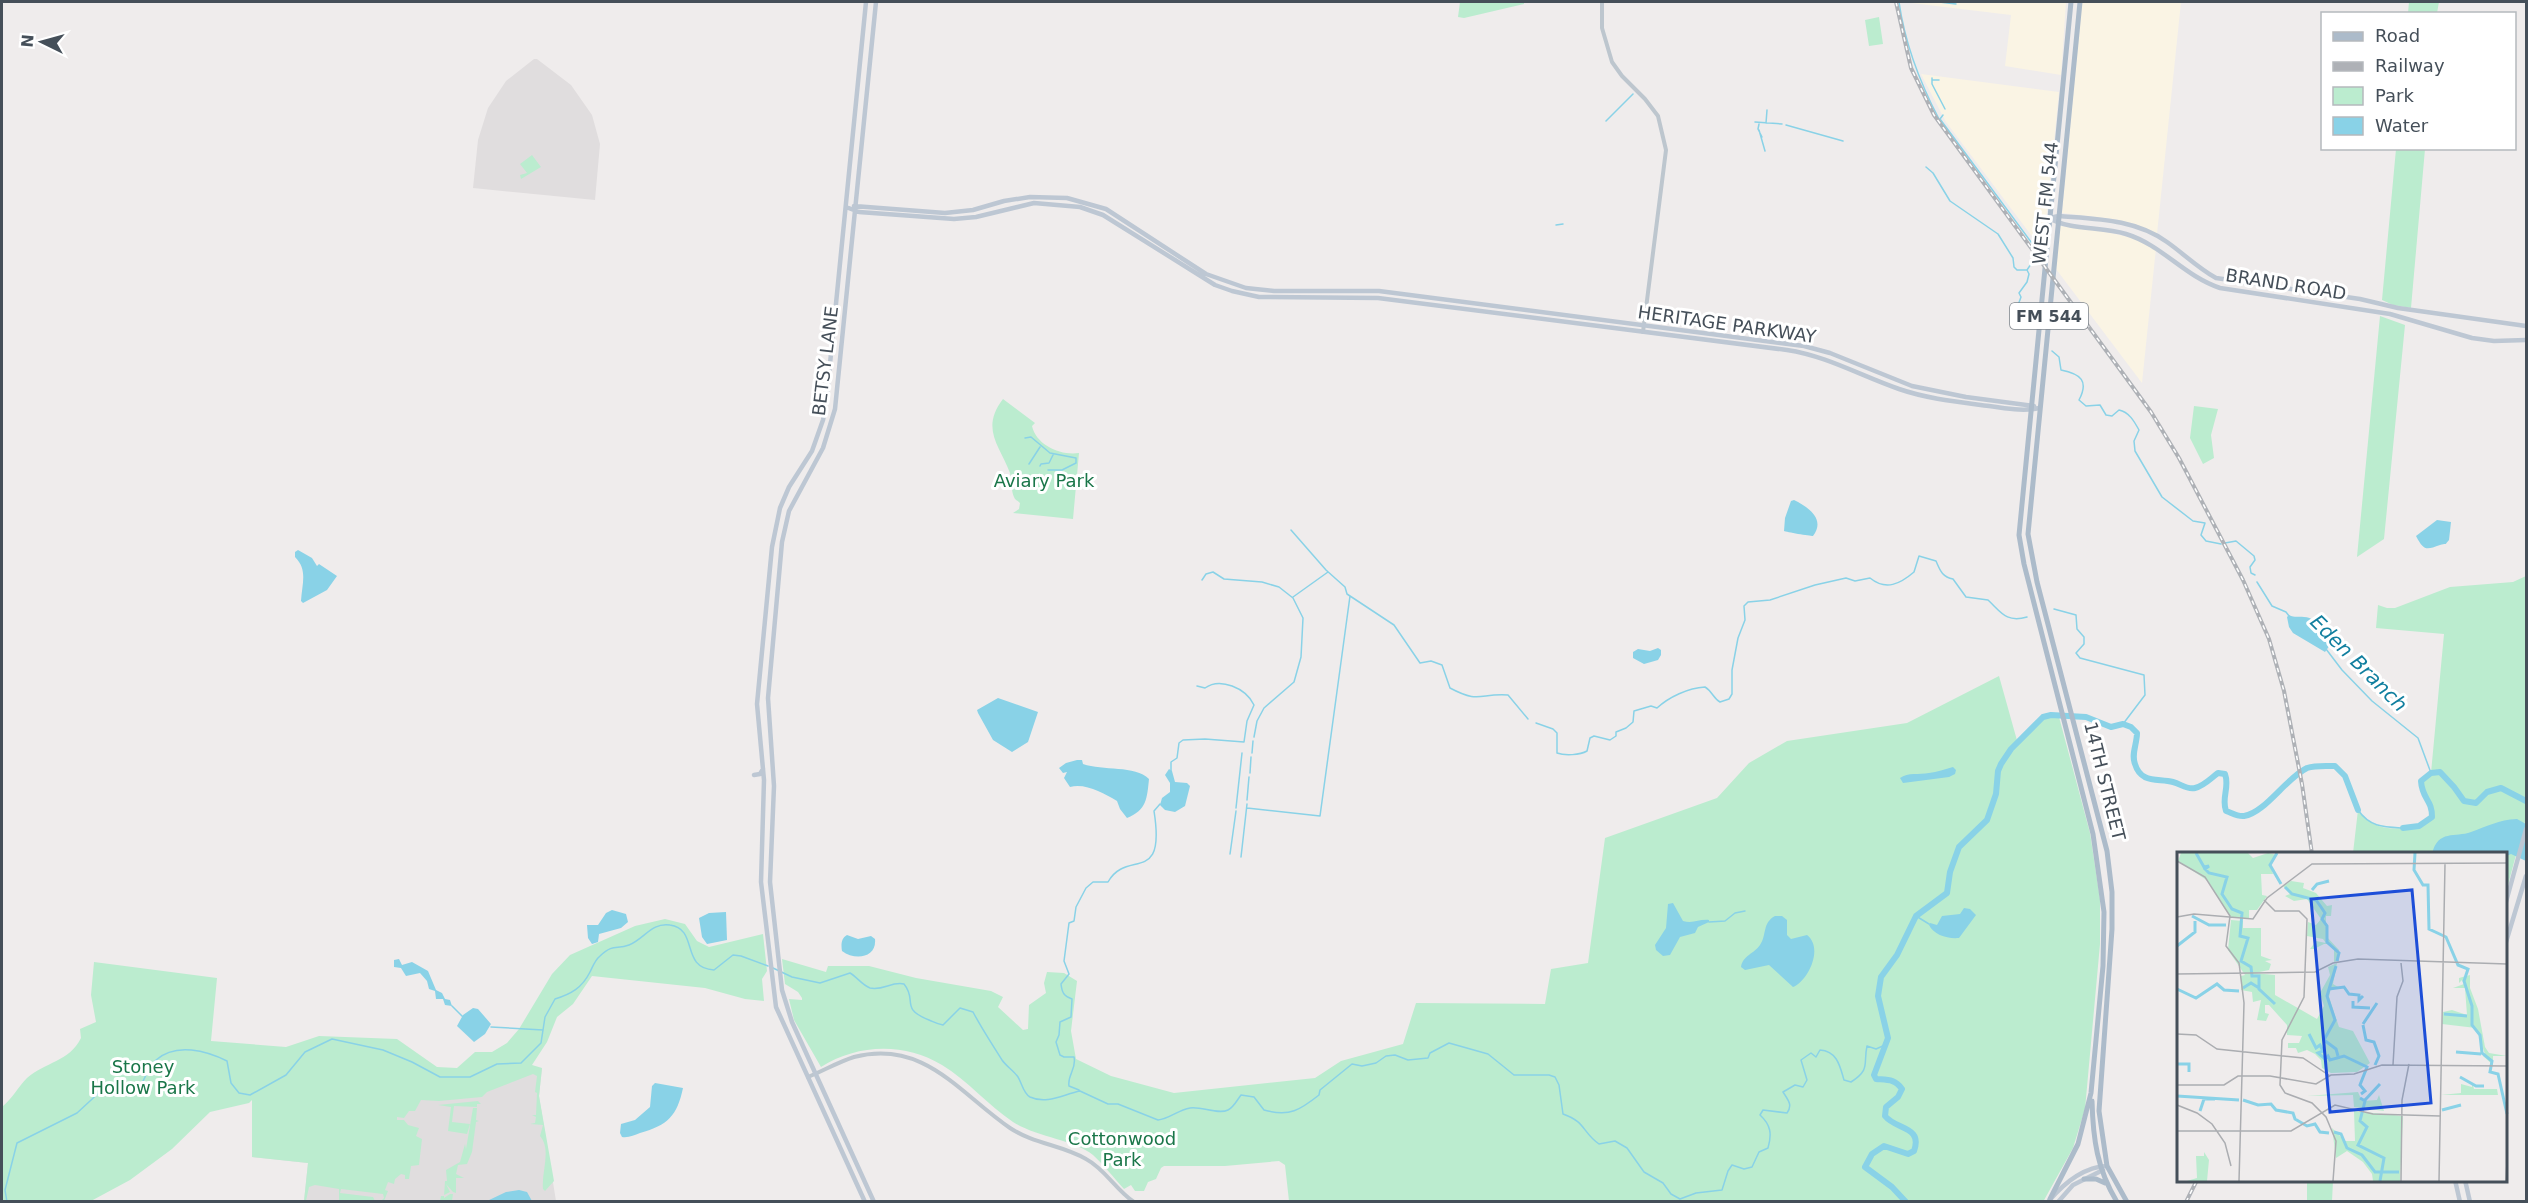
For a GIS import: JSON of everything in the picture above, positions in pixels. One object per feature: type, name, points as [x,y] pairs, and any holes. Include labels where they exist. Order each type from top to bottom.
[{"type":"main road","name":"BETSY LANE","points":[[865,1202],[781,1020],[772,986],[761,882],[764,780],[757,712],[774,527],[789,487],[812,451],[823,420],[866,2]]},
{"type":"main road","name":"BETSY LANE","points":[[874,1202],[792,1022],[782,990],[770,882],[774,786],[767,712],[782,542],[794,497],[817,462],[833,419],[876,2]]},
{"type":"main road","name":"WEST FM 544","points":[[2031,407],[2072,2]]},
{"type":"main road","name":"WEST FM 544","points":[[2039,408],[2080,2]]},
{"type":"main road","points":[[2064,74],[2073,75]]},
{"type":"main road","points":[[2058,131],[2068,132]]},
{"type":"main road","points":[[853,143],[862,144]]},
{"type":"main road","name":"HERITAGE PARKWAY","points":[[855,208],[945,213],[973,210],[1004,201],[1030,197],[1067,198],[1106,209],[1206,274],[1246,288],[1274,291],[1378,291],[1804,346],[1830,353],[1900,382],[1965,400]]},
{"type":"main road","name":"HERITAGE PARKWAY","points":[[846,207],[954,219],[976,217],[1025,204],[1065,204],[1103,214],[1192,272],[1215,285],[1244,294],[1259,297],[1378,298],[1805,352],[1845,366],[1897,389],[1965,400],[2039,408]]},
{"type":"main road","name":"BRAND ROAD","points":[[2049,218],[2059,216],[2131,224],[2148,231],[2216,278],[2526,326]]},
{"type":"main road","name":"BRAND ROAD","points":[[2049,218],[2058,223],[2106,229],[2149,242],[2197,279],[2220,288],[2390,314],[2472,338],[2494,341],[2526,340]]},
{"type":"main road","points":[[2106,229],[2107,220]]},
{"type":"main road","name":"14TH STREET","points":[[2031,407],[2019,535],[2024,564],[2088,812],[2103,892],[2103,966],[2091,1094]]},
{"type":"main road","name":"14TH STREET","points":[[2039,408],[2028,534],[2037,582],[2107,851],[2112,892],[2111,966],[2099,1111],[2107,1167]]},
{"type":"main road","points":[[757,712],[767,712]]},
{"type":"main road","points":[[754,775],[760,774],[763,769]]},
{"type":"main road","points":[[2507,895],[2526,829]]},
{"type":"main road","points":[[2507,935],[2526,876]]},
{"type":"main road","points":[[2103,966],[2111,966]]},
{"type":"main road","points":[[2091,1094],[2094,1141],[2107,1185],[2117,1202]]},
{"type":"main road","points":[[2049,1201],[2078,1144],[2091,1094]]},
{"type":"main road","points":[[2049,1201],[2071,1179],[2107,1167],[2127,1202]]},
{"type":"main road","points":[[2058,1202],[2068,1190],[2101,1169]]},
{"type":"main road","points":[[2084,1179],[2098,1179],[2107,1185]]},
{"type":"main road","points":[[2455,1182],[2460,1202]]},
{"type":"main road","points":[[2465,1182],[2470,1202]]},
{"type":"street","points":[[1602,2],[1602,28],[1612,62],[1658,116],[1666,150],[1643,332]]},
{"type":"street","points":[[808,1077],[846,1060],[870,1054],[898,1055],[918,1060],[939,1071],[1023,1136],[1042,1144],[1065,1149],[1089,1161],[1135,1201]]},
{"type":"shaded area","points":[[1903,2],[2066,2],[2061,75],[2005,66],[2011,15]]},
{"type":"shaded area","points":[[2082,2],[2181,2],[2157,234],[2135,224],[2114,219],[2062,213]]},
{"type":"shaded area","points":[[534,59],[571,85],[592,115],[600,144],[595,200],[473,188],[478,140],[488,108],[506,81]]},
{"type":"shaded area","points":[[1921,74],[2059,92],[2043,251],[1946,122]]},
{"type":"shaded area","points":[[2060,226],[2101,231],[2138,239],[2156,248],[2142,383],[2056,269]]},
{"type":"shaded area","points":[[542,1068],[539,1096],[556,1201],[304,1201],[308,1163],[252,1157],[416,1078]]},
{"type":"green space","points":[[1460,2],[1524,2],[1524,4],[1464,18],[1458,17]]},
{"type":"green space","points":[[2409,2],[2439,2],[2437,12],[2408,12]]},
{"type":"green space","points":[[1879,17],[1883,44],[1869,46],[1865,20]]},
{"type":"green space","points":[[2396,150],[2425,150],[2411,308],[2393,305],[2382,300]]},
{"type":"green space","points":[[532,155],[541,167],[521,179],[520,175],[527,173],[520,164]]},
{"type":"green space","points":[[2380,316],[2405,325],[2384,539],[2357,557]]},
{"type":"green space","name":"Aviary Park","points":[[1003,399],[1035,423],[1032,426],[1034,433],[1044,444],[1057,451],[1079,453],[1073,519],[1013,513],[1019,509],[1020,503],[1013,495],[1010,473],[997,446],[992,428],[996,410]]},
{"type":"green space","points":[[2194,406],[2218,409],[2211,435],[2214,458],[2203,464],[2190,438]]},
{"type":"green space","points":[[2526,576],[2526,818],[2507,888],[2507,852],[2353,852],[2358,810],[2374,824],[2393,828],[2413,826],[2432,817],[2421,781],[2431,773],[2444,634],[2376,628],[2378,605],[2395,608],[2450,587],[2513,582]]},
{"type":"green space","name":"Cottonwood Park","points":[[1999,676],[2018,744],[2046,717],[2059,717],[2090,833],[2100,899],[2100,944],[2085,1109],[2073,1148],[2043,1202],[1289,1201],[1285,1165],[1279,1161],[1225,1166],[1164,1166],[1156,1179],[1148,1182],[1144,1191],[1135,1191],[1131,1185],[1124,1189],[1093,1155],[1085,1150],[1013,1122],[951,1071],[912,1052],[897,1049],[865,1050],[835,1059],[821,1067],[794,1020],[789,999],[802,1000],[802,998],[798,992],[785,984],[782,959],[826,972],[828,966],[869,966],[916,978],[991,991],[1003,997],[998,1007],[1023,1030],[1028,1029],[1029,1005],[1046,993],[1044,983],[1047,972],[1064,973],[1077,981],[1071,1031],[1076,1059],[1111,1076],[1174,1093],[1315,1078],[1341,1061],[1403,1044],[1416,1003],[1545,1004],[1551,969],[1588,963],[1605,838],[1717,798],[1749,763],[1787,741],[1907,723]]},
{"type":"green space","name":"Stoney Hollow Park","points":[[665,919],[685,924],[697,941],[709,947],[763,934],[767,971],[762,979],[764,1001],[745,999],[705,988],[592,976],[573,1004],[557,1017],[547,1042],[532,1065],[542,1068],[539,1096],[554,1181],[545,1191],[543,1182],[545,1148],[540,1136],[543,1125],[530,1124],[535,1123],[536,1117],[532,1115],[536,1115],[537,1076],[533,1074],[487,1092],[482,1097],[439,1101],[421,1100],[415,1111],[409,1111],[404,1118],[397,1117],[397,1120],[404,1120],[408,1125],[419,1128],[416,1136],[422,1139],[419,1165],[411,1166],[409,1179],[405,1179],[405,1175],[401,1174],[395,1179],[394,1184],[388,1182],[385,1190],[388,1191],[384,1201],[381,1201],[384,1198],[383,1194],[341,1189],[340,1193],[373,1197],[375,1201],[339,1201],[339,1189],[315,1185],[309,1187],[306,1201],[304,1201],[308,1163],[252,1157],[252,1100],[249,1103],[210,1112],[172,1149],[130,1180],[91,1201],[2,1201],[2,1107],[27,1078],[63,1057],[76,1046],[81,1038],[80,1029],[96,1022],[91,995],[94,962],[217,978],[211,1041],[286,1047],[319,1036],[397,1039],[437,1067],[457,1068],[475,1052],[492,1052],[507,1043],[519,1029],[552,974],[570,955],[635,926]]},
{"type":"green space","points":[[478,1101],[481,1104],[477,1104],[477,1107],[454,1106],[452,1122],[470,1124],[467,1134],[448,1131],[451,1107],[438,1105]]},
{"type":"green space","points":[[473,1108],[477,1108],[476,1120],[479,1121],[476,1122],[472,1152],[467,1164],[458,1165],[456,1174],[464,1178],[456,1178],[456,1193],[446,1184],[450,1192],[444,1195],[445,1181],[447,1181],[446,1170],[460,1162],[465,1144],[466,1149]]},
{"type":"green space","points":[[2307,1182],[2333,1182],[2332,1201],[2307,1201]]},
{"type":"green space","points":[[453,1194],[452,1201],[440,1201],[441,1196],[444,1198]]},
{"type":"water","points":[[1794,500],[1814,514],[1817,524],[1813,536],[1784,531],[1785,518],[1791,501]]},
{"type":"water","points":[[2437,520],[2451,522],[2449,540],[2446,544],[2426,548],[2416,536]]},
{"type":"water","points":[[298,550],[312,558],[317,566],[319,564],[337,576],[327,590],[303,603],[301,601],[303,572],[295,557],[295,552]]},
{"type":"water","points":[[2289,615],[2314,620],[2330,645],[2325,652],[2293,633],[2289,627],[2287,617]]},
{"type":"water","points":[[1658,648],[1661,650],[1661,655],[1658,660],[1644,664],[1633,658],[1633,652],[1638,649],[1650,651]]},
{"type":"water","points":[[998,698],[1038,712],[1028,742],[1012,752],[993,740],[977,710]]},
{"type":"water","points":[[1082,760],[1083,764],[1091,766],[1127,770],[1143,775],[1149,779],[1145,803],[1139,811],[1127,818],[1117,801],[1106,795],[1082,786],[1070,787],[1064,778],[1067,772],[1063,773],[1059,768]]},
{"type":"water","points":[[1953,767],[1956,770],[1955,774],[1949,777],[1903,783],[1900,778],[1906,775],[1932,773]]},
{"type":"water","points":[[1169,769],[1172,771],[1175,782],[1187,783],[1190,786],[1185,806],[1175,812],[1165,810],[1160,805],[1162,798],[1170,792],[1170,783],[1165,775]]},
{"type":"water","points":[[2517,819],[2526,824],[2526,861],[2511,854],[2507,856],[2507,852],[2433,852],[2438,841],[2443,838],[2465,834]]},
{"type":"water","points":[[1673,903],[1683,921],[1709,920],[1709,922],[1698,927],[1695,933],[1680,937],[1670,955],[1663,956],[1656,950],[1655,945],[1666,928],[1668,904]]},
{"type":"water","points":[[1964,908],[1970,909],[1976,915],[1959,938],[1941,936],[1929,925],[1930,923],[1937,925],[1942,916],[1960,914]]},
{"type":"water","points":[[612,910],[626,914],[628,922],[621,928],[599,934],[598,942],[592,944],[588,938],[587,925],[598,925],[606,913]]},
{"type":"water","points":[[726,912],[727,940],[707,944],[702,937],[699,918],[709,913]]},
{"type":"water","points":[[1775,916],[1782,916],[1787,920],[1787,935],[1791,939],[1807,935],[1814,948],[1809,971],[1799,984],[1793,987],[1769,965],[1745,970],[1741,967],[1746,957],[1760,945],[1768,922]]},
{"type":"water","points":[[847,935],[858,939],[871,936],[875,939],[873,950],[859,957],[847,954],[842,951],[842,944]]},
{"type":"water","points":[[399,959],[402,965],[412,962],[428,971],[436,990],[442,993],[445,999],[450,1000],[452,1006],[445,1005],[443,999],[436,999],[435,991],[429,989],[427,981],[420,973],[406,976],[401,968],[394,967],[394,960]]},
{"type":"water","points":[[473,1008],[478,1009],[491,1024],[485,1034],[474,1042],[457,1026],[463,1015]]},
{"type":"water","points":[[655,1083],[683,1088],[678,1106],[670,1118],[658,1127],[622,1137],[621,1124],[635,1120],[650,1107],[652,1086]]},
{"type":"water","points":[[519,1190],[527,1192],[532,1201],[487,1201],[506,1192]]},
{"type":"waterway","points":[[1899,2],[1914,62],[1939,119]]},
{"type":"waterway","points":[[1939,2],[1956,4]]},
{"type":"waterway","points":[[1932,78],[1932,84],[1945,109]]},
{"type":"waterway","points":[[1932,80],[1939,80]]},
{"type":"waterway","points":[[1606,121],[1633,94]]},
{"type":"waterway","points":[[1766,123],[1767,110]]},
{"type":"waterway","points":[[1943,115],[1940,119],[2040,254]]},
{"type":"waterway","points":[[1755,122],[1782,124]]},
{"type":"waterway","points":[[1759,124],[1758,129],[1762,137]]},
{"type":"waterway","points":[[1786,125],[1843,141]]},
{"type":"waterway","points":[[1759,130],[1765,151]]},
{"type":"waterway","name":"Eden Branch","points":[[1926,167],[1933,173],[1950,201],[1998,234],[2013,258],[2014,267],[2017,270],[2027,270],[2029,274],[2027,282],[2019,293],[2021,297],[2017,308],[2023,323],[2034,326]]},
{"type":"waterway","points":[[1556,225],[1563,224]]},
{"type":"waterway","points":[[2027,270],[2035,258]]},
{"type":"waterway","name":"Eden Branch","points":[[2052,351],[2059,357],[2061,370],[2081,379],[2083,388],[2079,400],[2086,406],[2100,405],[2106,415],[2112,416],[2119,410],[2131,417],[2139,430],[2134,441],[2135,451],[2162,497],[2193,521],[2205,523],[2201,535],[2206,541],[2221,544]]},
{"type":"waterway","points":[[1025,438],[1031,437],[1050,453],[1076,458],[1076,463],[1062,470],[1048,470]]},
{"type":"waterway","points":[[1029,464],[1040,447]]},
{"type":"waterway","points":[[1040,466],[1049,463],[1053,455]]},
{"type":"waterway","points":[[1291,530],[1326,570],[1345,587],[1347,594],[1394,625],[1420,663],[1431,661],[1442,665],[1450,688],[1474,697],[1508,695],[1528,719]]},
{"type":"waterway","name":"Eden Branch","points":[[2225,543],[2236,541],[2254,556],[2255,560],[2250,567],[2251,573],[2255,575]]},
{"type":"waterway","points":[[1536,723],[1553,729],[1557,733],[1557,753],[1577,754],[1587,751],[1590,738],[1594,736],[1610,740],[1616,736],[1616,732],[1633,722],[1634,711],[1651,706],[1657,708],[1686,691],[1705,687],[1720,702],[1729,699],[1732,694],[1732,670],[1738,638],[1745,620],[1744,606],[1748,602],[1770,600],[1815,585],[1846,578],[1855,581],[1870,578],[1887,585],[1898,583],[1914,572],[1919,556],[1936,561],[1942,573],[1953,579],[1966,597],[1988,600],[2004,615],[2014,619],[2027,617]]},
{"type":"waterway","points":[[1202,580],[1206,574],[1213,572],[1224,579],[1262,582],[1279,587],[1293,598],[1303,618],[1301,657],[1294,682],[1264,708],[1257,721],[1254,737]]},
{"type":"waterway","points":[[1293,597],[1328,572]]},
{"type":"waterway","name":"Eden Branch","points":[[2257,582],[2272,606],[2286,612],[2289,616]]},
{"type":"waterway","points":[[1247,808],[1320,816],[1350,596]]},
{"type":"waterway","points":[[2054,609],[2076,615],[2077,629],[2084,637],[2084,644],[2076,653],[2080,658],[2144,675],[2145,695],[2123,724]]},
{"type":"waterway","name":"Eden Branch","points":[[2326,649],[2342,670],[2372,701],[2418,738],[2431,773]]},
{"type":"waterway","points":[[1171,771],[1171,762],[1177,758],[1179,743],[1183,740],[1244,742],[1247,721],[1254,705],[1250,699],[1239,689],[1225,684],[1205,688],[1197,686]]},
{"type":"waterway","points":[[1906,1202],[1892,1187],[1865,1167],[1872,1154],[1884,1146],[1908,1154],[1914,1151],[1916,1143],[1912,1133],[1885,1116],[1886,1107],[1898,1097],[1902,1089],[1894,1082],[1876,1079],[1874,1075],[1888,1038],[1878,996],[1881,977],[1897,955],[1916,916],[1947,893],[1950,872],[1959,847],[1987,820],[1996,794],[1998,771],[2001,764],[2011,749],[2043,717],[2051,715],[2086,717],[2111,727],[2123,724],[2131,727],[2137,733],[2135,764],[2141,775],[2151,779],[2192,788],[2201,786],[2218,773],[2225,774],[2226,811],[2237,815],[2244,816],[2260,809],[2291,779],[2314,766],[2335,766],[2345,776],[2358,810]]},
{"type":"waterway","points":[[1252,753],[1253,741]]},
{"type":"waterway","points":[[1236,808],[1242,753]]},
{"type":"waterway","points":[[1250,773],[1251,757]]},
{"type":"waterway","points":[[2403,828],[2419,826],[2432,817],[2421,781],[2431,773],[2440,772],[2464,801],[2476,803],[2487,792],[2501,788],[2526,801]]},
{"type":"waterway","points":[[1247,800],[1249,777]]},
{"type":"waterway","points":[[1079,1090],[1069,1086],[1074,1057],[1060,1055],[1056,1042],[1060,1022],[1071,1017],[1072,999],[1064,994],[1061,984],[1069,974],[1064,961],[1069,923],[1074,921],[1076,907],[1086,888],[1093,882],[1108,882],[1116,872],[1150,858],[1155,849],[1154,811],[1160,804]]},
{"type":"waterway","points":[[1241,857],[1247,804]]},
{"type":"waterway","points":[[2358,810],[2372,823],[2403,828]]},
{"type":"waterway","points":[[1230,854],[1236,811]]},
{"type":"waterway","points":[[1709,922],[1725,921],[1735,913],[1745,911]]},
{"type":"waterway","points":[[1916,916],[1929,924]]},
{"type":"waterway","points":[[7,1202],[5,1190],[17,1143],[77,1113],[103,1089],[137,1093],[153,1063],[164,1054],[173,1051],[192,1050],[227,1061],[231,1083],[239,1093],[250,1095],[286,1075],[305,1052],[332,1039],[383,1050],[440,1077],[470,1077],[497,1064],[521,1063],[541,1043],[545,1017],[555,999],[580,986],[597,959],[605,952],[612,948],[629,945],[658,926],[670,925],[679,928],[688,940],[697,963],[704,968],[714,970],[733,955],[768,966]]},
{"type":"waterway","points":[[773,968],[792,977],[820,983],[850,973],[870,988],[904,984],[910,995],[910,1004],[914,1012],[936,1023],[943,1025],[960,1008],[973,1012],[1002,1060],[1018,1077],[1030,1097],[1043,1100],[1080,1091],[1108,1104],[1118,1104],[1158,1120],[1190,1108],[1228,1110],[1241,1095],[1254,1097],[1264,1110],[1281,1113],[1294,1111],[1319,1095],[1320,1090],[1352,1064],[1362,1066],[1376,1063],[1386,1056],[1395,1055],[1408,1060],[1428,1058],[1430,1053],[1449,1043],[1488,1054],[1514,1075],[1555,1077],[1559,1085],[1563,1114],[1576,1120],[1599,1144],[1615,1141],[1627,1148],[1644,1172],[1663,1183],[1671,1194],[1680,1199],[1696,1193],[1722,1190],[1732,1165],[1744,1169],[1752,1167],[1759,1152],[1768,1148],[1770,1138],[1770,1130],[1760,1115],[1763,1110],[1787,1113],[1790,1105],[1783,1092],[1795,1085],[1803,1087],[1807,1080],[1801,1060],[1811,1053],[1816,1057],[1820,1050],[1826,1051],[1837,1060],[1844,1080],[1851,1082],[1864,1070],[1867,1046],[1876,1049],[1885,1045]]},
{"type":"waterway","points":[[452,1006],[464,1018]]},
{"type":"waterway","points":[[491,1027],[543,1030]]},
{"type":"railway","points":[[1896,2],[1911,68],[1934,115],[2151,412],[2179,458],[2243,580],[2269,639],[2284,691],[2302,784],[2312,852]]},
{"type":"railway","points":[[2186,1202],[2196,1182]]}]
